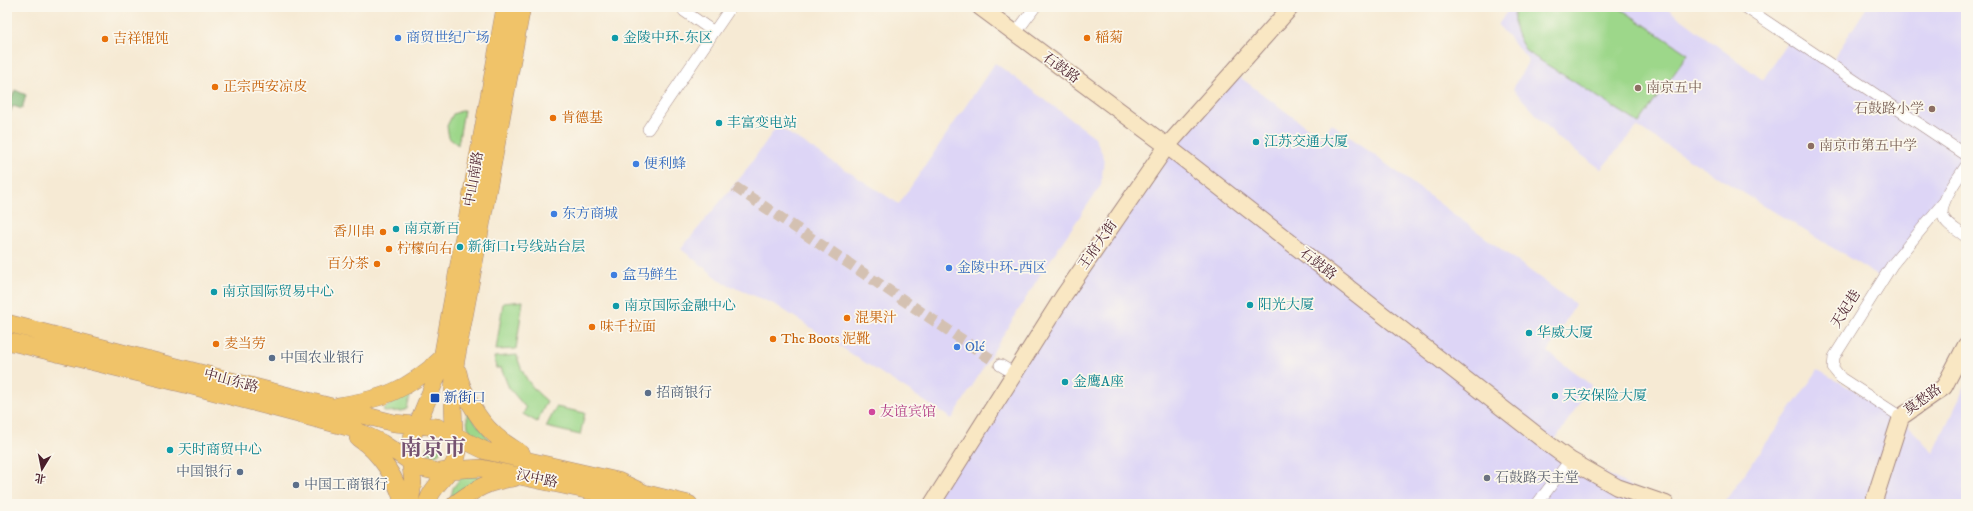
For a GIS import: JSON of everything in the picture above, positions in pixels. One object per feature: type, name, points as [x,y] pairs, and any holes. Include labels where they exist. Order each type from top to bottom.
[{"type":"main road","name":"中山南路","points":[[454,435],[453,379],[449,359],[505,7]]},
{"type":"main road","name":"中山南路","points":[[410,461],[410,442],[431,394],[449,359],[522,7]]},
{"type":"main road","name":"中山东路","points":[[7,322],[330,414],[410,461],[430,471]]},
{"type":"main road","name":"中山东路","points":[[7,341],[184,384],[330,414],[394,423],[437,427],[454,435]]},
{"type":"main road","points":[[403,504],[390,474],[368,445],[345,430],[330,414],[392,394],[449,359],[468,398],[492,433],[506,444],[534,461]]},
{"type":"main road","points":[[427,504],[429,497],[450,470],[458,452],[458,444],[454,435]]},
{"type":"main road","name":"汉中路","points":[[454,435],[486,451],[618,480],[644,493],[689,504]]},
{"type":"main road","points":[[410,461],[413,483],[410,504]]},
{"type":"main road","name":"汉中路","points":[[430,471],[439,472],[481,468],[614,496],[644,493]]},
{"type":"main road","points":[[455,504],[469,493],[491,482],[518,478],[533,478]]},
{"type":"street","points":[[648,129],[731,7]]},
{"type":"street","name":"石鼓路","points":[[980,7],[1167,146],[1570,460],[1617,487],[1666,504]]},
{"type":"street","points":[[1015,34],[1035,7]]},
{"type":"street","name":"王府大街","points":[[932,504],[1064,295],[1167,146],[1291,7]]},
{"type":"street","points":[[1745,7],[1966,155]]},
{"type":"street","points":[[684,11],[714,32]]},
{"type":"street","name":"天妃巷","points":[[1901,417],[1841,378],[1833,368],[1834,357],[1892,265],[1943,203],[1966,166]]},
{"type":"street","points":[[1943,203],[1943,216],[1949,224],[1966,237]]},
{"type":"street","name":"莫愁路","points":[[1873,504],[1901,417],[1944,387],[1966,345]]},
{"type":"street","points":[[1000,365],[1015,374]]},
{"type":"street","points":[[1536,504],[1570,460]]},
{"type":"shaded area","name":"南京市第五中学","points":[[1510,7],[1665,7],[1763,80],[1790,37],[1830,64],[1867,7],[1966,7],[1966,166],[1883,279],[1637,127],[1601,169],[1558,138],[1513,89],[1529,60],[1498,25]]},
{"type":"shaded area","points":[[995,63],[1095,137],[1104,158],[1101,185],[1040,275],[952,419],[776,305],[724,283],[681,249],[744,173],[777,126],[899,204]]},
{"type":"shaded area","points":[[1233,72],[1321,138],[1331,123],[1575,304],[1548,352],[1591,385],[1551,446],[1666,504],[932,504],[1064,295]]},
{"type":"shaded area","points":[[1818,370],[1901,417],[1933,453],[1966,384],[1966,504],[1723,504]]},
{"type":"green space","points":[[1516,7],[1618,7],[1688,54],[1639,123],[1527,52],[1514,25],[1514,13]]},
{"type":"green space","points":[[15,90],[26,95],[22,109],[13,106],[7,119],[7,108]]},
{"type":"green space","points":[[464,110],[458,145],[449,138],[447,126],[453,114]]},
{"type":"green space","points":[[523,301],[516,349],[496,350],[503,303]]},
{"type":"green space","points":[[517,355],[524,375],[547,401],[537,422],[523,414],[526,408],[509,388],[501,368],[496,368],[494,357]]},
{"type":"green space","points":[[412,390],[407,409],[402,411],[384,412],[383,409]]},
{"type":"green space","points":[[556,407],[585,413],[580,435],[546,427]]},
{"type":"green space","points":[[467,412],[489,439],[487,440],[472,434],[467,424]]},
{"type":"green space","points":[[434,441],[439,443],[441,448],[439,453],[434,455],[429,453],[427,448],[429,443]]},
{"type":"green space","points":[[478,476],[481,480],[451,497],[453,488],[461,477]]},
{"type":"tunnel","points":[[735,187],[1000,365]]},
{"type":"place","name":"商贸世纪广场","points":[[398,38]]},
{"type":"place","name":"金陵中环-东区","points":[[615,38]]},
{"type":"place","name":"稲菊","points":[[1087,38]]},
{"type":"place","name":"吉祥馄饨","points":[[105,39]]},
{"type":"place","name":"正宗西安凉皮","points":[[215,87]]},
{"type":"place","name":"南京五中","points":[[1638,88]]},
{"type":"place","name":"石鼓路小学","points":[[1932,109]]},
{"type":"place","name":"肯德基","points":[[553,118]]},
{"type":"place","name":"丰富变电站","points":[[719,123]]},
{"type":"place","name":"江苏交通大厦","points":[[1256,142]]},
{"type":"place","name":"南京市第五中学","points":[[1811,146]]},
{"type":"place","name":"便利蜂","points":[[636,164]]},
{"type":"place","name":"东方商城","points":[[554,214]]},
{"type":"place","name":"南京新百","points":[[396,229]]},
{"type":"place","name":"香川串","points":[[383,232]]},
{"type":"place","name":"新街口1号线站台层","points":[[460,247]]},
{"type":"place","name":"柠檬向右","points":[[389,249]]},
{"type":"place","name":"百分茶","points":[[377,264]]},
{"type":"place","name":"金陵中环-西区","points":[[949,268]]},
{"type":"place","name":"盒马鲜生","points":[[614,275]]},
{"type":"place","name":"南京国际贸易中心","points":[[214,292]]},
{"type":"place","name":"阳光大厦","points":[[1250,305]]},
{"type":"place","name":"南京国际金融中心","points":[[616,306]]},
{"type":"place","name":"混果汁","points":[[847,318]]},
{"type":"place","name":"味千拉面","points":[[592,327]]},
{"type":"place","name":"华威大厦","points":[[1529,333]]},
{"type":"place","name":"The Boots 泥靴","points":[[773,339]]},
{"type":"place","name":"麦当劳","points":[[216,344]]},
{"type":"place","name":"Olé","points":[[957,347]]},
{"type":"place","name":"中国农业银行","points":[[272,358]]},
{"type":"place","name":"金鹰A座","points":[[1065,382]]},
{"type":"place","name":"招商银行","points":[[648,393]]},
{"type":"place","name":"天安保险大厦","points":[[1555,396]]},
{"type":"place","name":"新街口","points":[[435,398]]},
{"type":"place","name":"友谊宾馆","points":[[872,412]]},
{"type":"place","name":"天时商贸中心","points":[[170,450]]},
{"type":"place","name":"中国银行","points":[[240,472]]},
{"type":"place","name":"石鼓路天主堂","points":[[1487,478]]},
{"type":"place","name":"中国工商银行","points":[[296,485]]},
{"type":"district","name":"南京市","points":[[433,448]]}]
